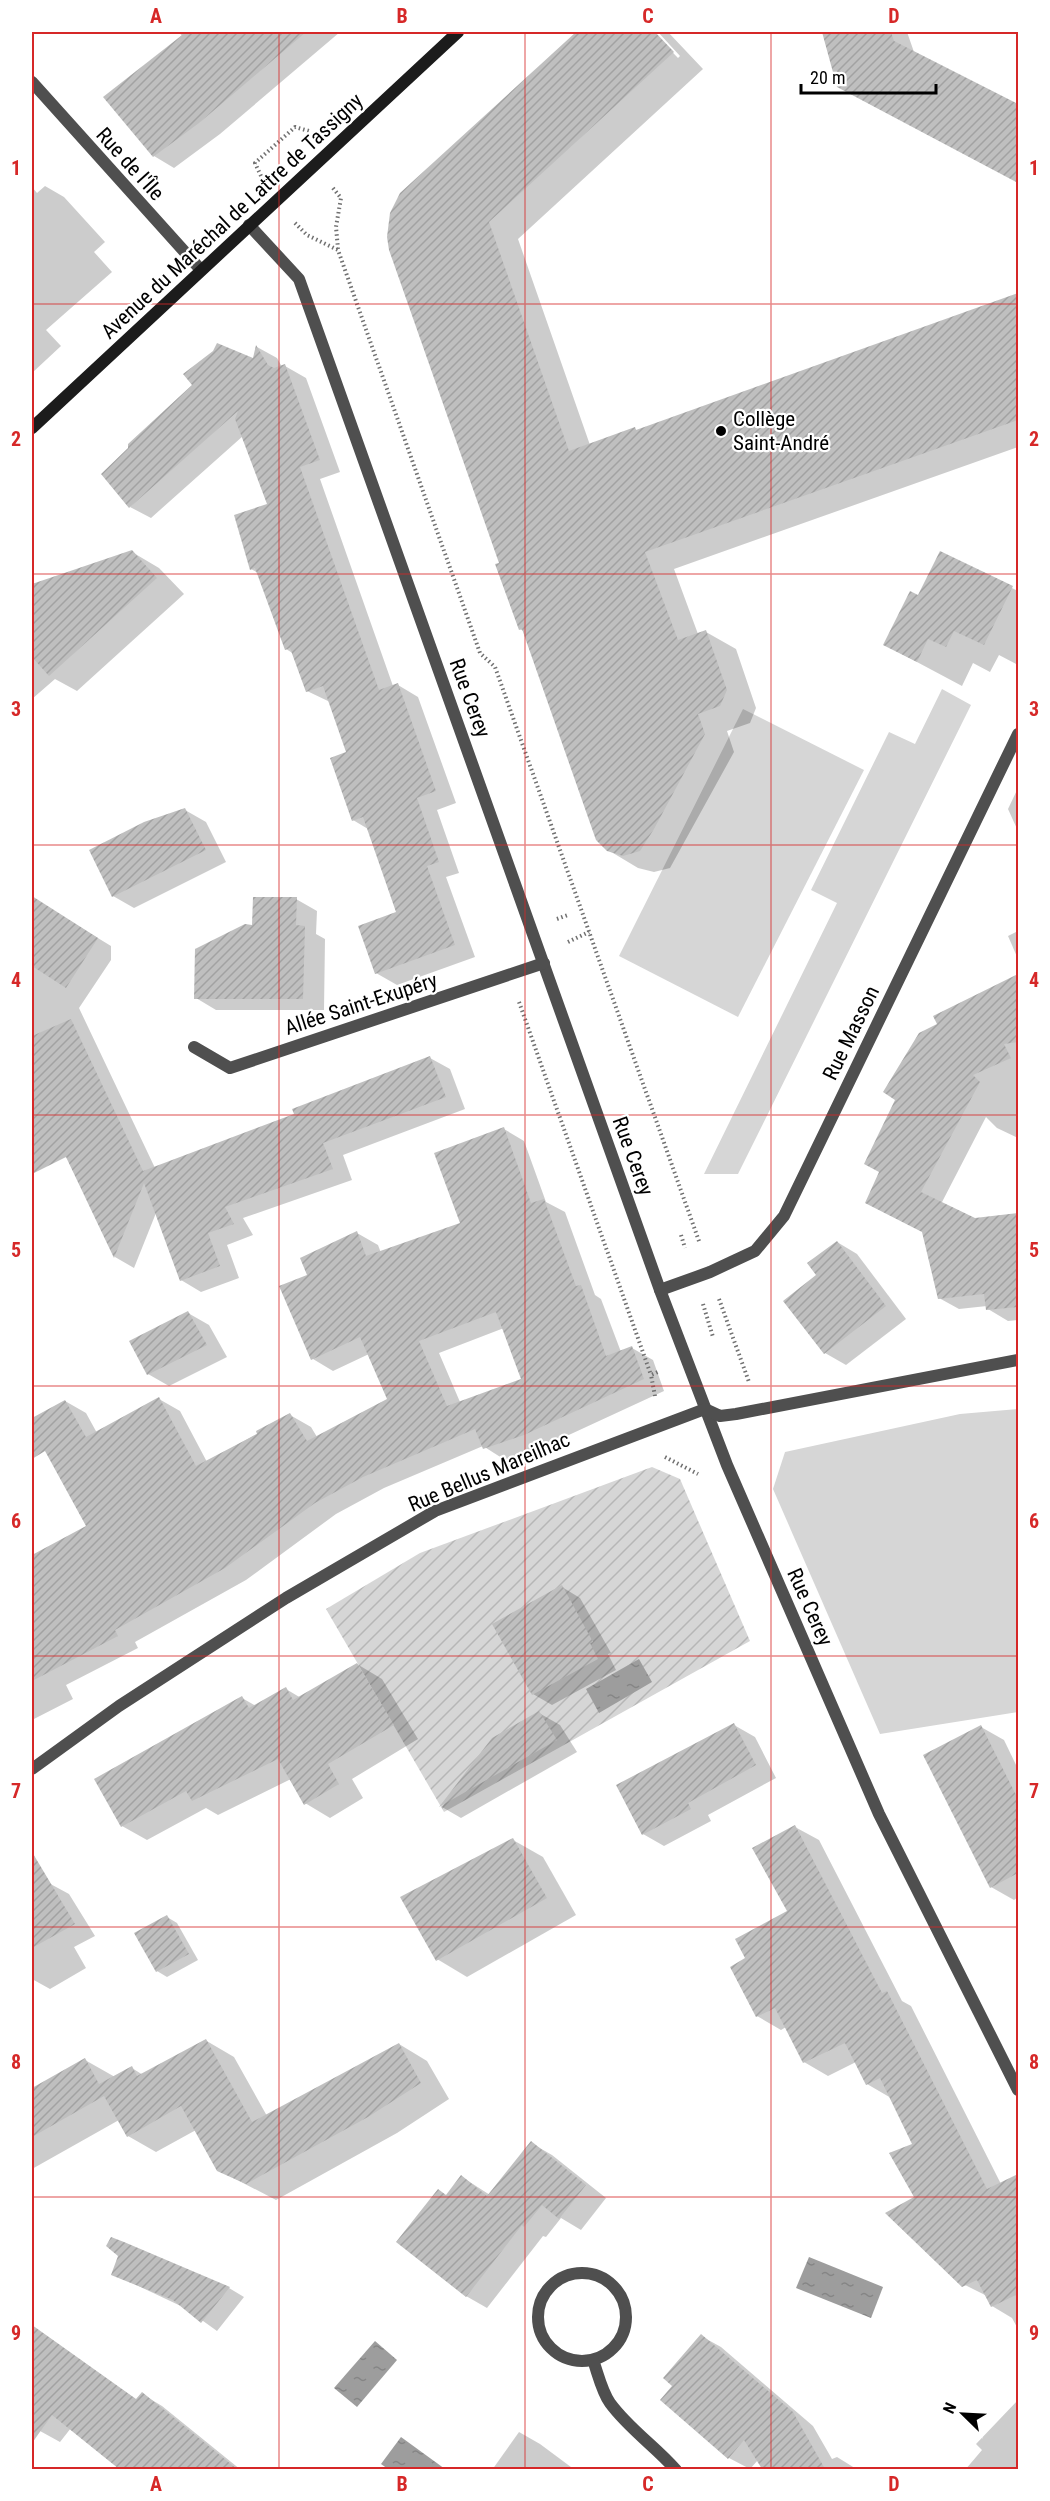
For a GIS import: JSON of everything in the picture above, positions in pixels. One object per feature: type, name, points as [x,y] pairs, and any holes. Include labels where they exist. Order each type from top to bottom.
[{"type":"main road","name":"Avenue du Maréchal de Lattre de Tassigny","points":[[32,428],[458,32]]},
{"type":"street","name":"Rue de l'Île","points":[[32,82],[201,270]]},
{"type":"street","name":"Rue Cerey","points":[[249,225],[299,279],[660,1290],[727,1465],[879,1814],[1018,2090]]},
{"type":"street","name":"Rue Masson","points":[[660,1290],[710,1272],[755,1251],[784,1216],[1018,734]]},
{"type":"street","name":"Allée Saint-Exupéry","points":[[194,1047],[230,1068],[544,963]]},
{"type":"street","name":"Rue Bellus Mareilhac","points":[[32,1769],[119,1706],[286,1598],[435,1511],[705,1409],[720,1416],[1018,1360]]},
{"type":"street","points":[[584,2272],[598,2275],[620,2293],[626,2305],[627,2320],[616,2345],[606,2355],[592,2360],[577,2361],[563,2357],[550,2348],[542,2336],[538,2321],[539,2306],[545,2292],[556,2281],[569,2274],[584,2272]]},
{"type":"street","points":[[592,2360],[609,2402],[631,2428],[660,2451],[676,2469]]},
{"type":"path","points":[[314,164],[341,198],[336,227],[338,250],[480,653],[495,667],[758,1409]]},
{"type":"path","points":[[274,201],[307,235],[338,250]]},
{"type":"shaded area","points":[[942,689],[971,705],[738,1174],[704,1174],[837,903],[811,890],[889,732],[915,744]]},
{"type":"shaded area","points":[[743,709],[864,770],[738,1017],[619,956]]},
{"type":"shaded area","points":[[1018,1409],[1018,1712],[880,1734],[773,1489],[785,1452],[960,1414]]},
{"type":"shaded area","points":[[652,1467],[680,1479],[750,1641],[444,1812],[326,1609],[420,1553]]},
{"type":"water","points":[[639,1659],[652,1682],[599,1713],[586,1689]]},
{"type":"water","points":[[809,2257],[883,2287],[871,2318],[796,2288]]},
{"type":"water","points":[[375,2341],[397,2360],[357,2407],[334,2388]]},
{"type":"water","points":[[401,2437],[445,2469],[388,2469],[381,2464]]},
{"type":"building","points":[[186,32],[306,32],[199,123],[153,157],[103,97]]},
{"type":"building","points":[[576,32],[655,32],[674,52],[489,222],[569,451],[635,427],[636,430],[1018,293],[1018,420],[645,552],[678,640],[706,630],[727,690],[720,706],[698,714],[705,734],[654,829],[640,851],[623,856],[607,851],[596,840],[522,629],[519,630],[495,564],[499,563],[389,250],[387,237],[390,213],[400,193]]},
{"type":"building","points":[[822,32],[891,32],[894,41],[1018,104],[1018,183],[837,87]]},
{"type":"building","points":[[217,343],[253,358],[256,345],[268,365],[274,368],[285,364],[320,460],[300,467],[379,690],[398,683],[436,791],[417,798],[439,862],[427,866],[455,945],[375,974],[358,926],[396,912],[363,817],[352,821],[330,758],[346,752],[323,686],[306,692],[290,648],[285,650],[255,568],[250,570],[234,515],[267,504],[235,419],[238,411],[129,508],[101,474],[128,448],[128,444],[192,385],[183,374],[213,351]]},
{"type":"building","points":[[132,550],[157,578],[49,676],[32,657],[32,584]]},
{"type":"building","points":[[940,551],[1013,586],[984,645],[954,631],[946,647],[928,639],[917,662],[883,645],[910,591],[918,595]]},
{"type":"building","points":[[185,808],[206,850],[112,897],[89,850],[144,822]]},
{"type":"building","points":[[32,896],[98,938],[66,988],[32,966]]},
{"type":"building","points":[[253,897],[297,897],[296,925],[305,926],[303,999],[194,999],[195,949],[245,924],[252,925]]},
{"type":"building","points":[[1018,974],[1018,1042],[1004,1044],[1011,1058],[973,1075],[980,1082],[921,1192],[975,1218],[1018,1213],[1018,1307],[986,1310],[984,1294],[938,1299],[922,1232],[865,1203],[879,1172],[864,1164],[895,1100],[883,1092],[919,1033],[937,1024],[933,1016]]},
{"type":"building","points":[[71,1019],[143,1171],[294,1114],[292,1109],[430,1056],[446,1097],[323,1143],[333,1169],[225,1207],[234,1224],[208,1233],[220,1266],[180,1281],[144,1183],[114,1258],[66,1157],[32,1174],[32,1036]]},
{"type":"building","points":[[504,1127],[531,1203],[544,1199],[576,1286],[581,1285],[606,1356],[632,1346],[644,1379],[524,1435],[483,1449],[475,1429],[363,1477],[315,1503],[225,1568],[115,1630],[118,1636],[32,1681],[32,1555],[86,1526],[45,1451],[32,1459],[32,1418],[65,1400],[86,1437],[159,1397],[196,1466],[257,1434],[256,1431],[290,1413],[307,1441],[387,1399],[360,1337],[311,1360],[279,1286],[307,1275],[300,1258],[357,1231],[366,1256],[460,1223],[434,1153]],"holes":[[[496,1312],[521,1379],[447,1406],[419,1341]]]},
{"type":"building","points":[[837,1241],[886,1306],[824,1354],[783,1301],[816,1275],[807,1263]]},
{"type":"building","points":[[188,1311],[207,1345],[147,1375],[129,1341]]},
{"type":"building","points":[[562,1585],[593,1642],[590,1643],[598,1659],[532,1695],[492,1624]]},
{"type":"building","points":[[357,1663],[394,1725],[328,1764],[339,1784],[304,1805],[278,1759],[192,1801],[186,1791],[121,1827],[94,1779],[242,1696],[249,1708],[286,1687],[293,1700]]},
{"type":"building","points":[[539,1711],[557,1740],[439,1807],[492,1738]]},
{"type":"building","points":[[734,1723],[756,1765],[688,1803],[691,1809],[642,1835],[616,1785]]},
{"type":"building","points":[[981,1725],[1018,1799],[1018,1873],[990,1888],[923,1755]]},
{"type":"building","points":[[795,1825],[882,1993],[887,1991],[987,2189],[1018,2174],[1018,2294],[991,2307],[977,2280],[962,2287],[885,2213],[914,2197],[889,2153],[912,2144],[880,2078],[866,2085],[845,2043],[803,2063],[775,2008],[756,2017],[730,1967],[745,1958],[735,1939],[787,1911],[752,1848]]},
{"type":"building","points":[[513,1838],[547,1898],[436,1961],[400,1897]]},
{"type":"building","points":[[32,1852],[75,1924],[32,1948]]},
{"type":"building","points":[[167,1915],[189,1954],[156,1972],[134,1933]]},
{"type":"building","points":[[206,2039],[252,2122],[399,2043],[421,2083],[368,2117],[246,2184],[217,2171],[181,2106],[127,2137],[104,2096],[32,2137],[32,2088],[85,2058],[99,2084],[132,2066],[137,2076]]},
{"type":"building","points":[[531,2141],[586,2185],[559,2219],[542,2205],[524,2227],[522,2225],[466,2297],[396,2242],[438,2189],[446,2195],[461,2175],[487,2196]]},
{"type":"building","points":[[111,2237],[230,2287],[201,2323],[173,2300],[111,2275],[118,2256],[106,2246]]},
{"type":"building","points":[[32,2325],[136,2399],[142,2392],[237,2469],[119,2469],[52,2415],[32,2443]]},
{"type":"building","points":[[701,2334],[793,2412],[825,2469],[762,2469],[744,2440],[728,2459],[660,2400],[672,2386],[663,2378]]},
{"type":"place","name":"Collège Saint-André","points":[[721,431]]}]
